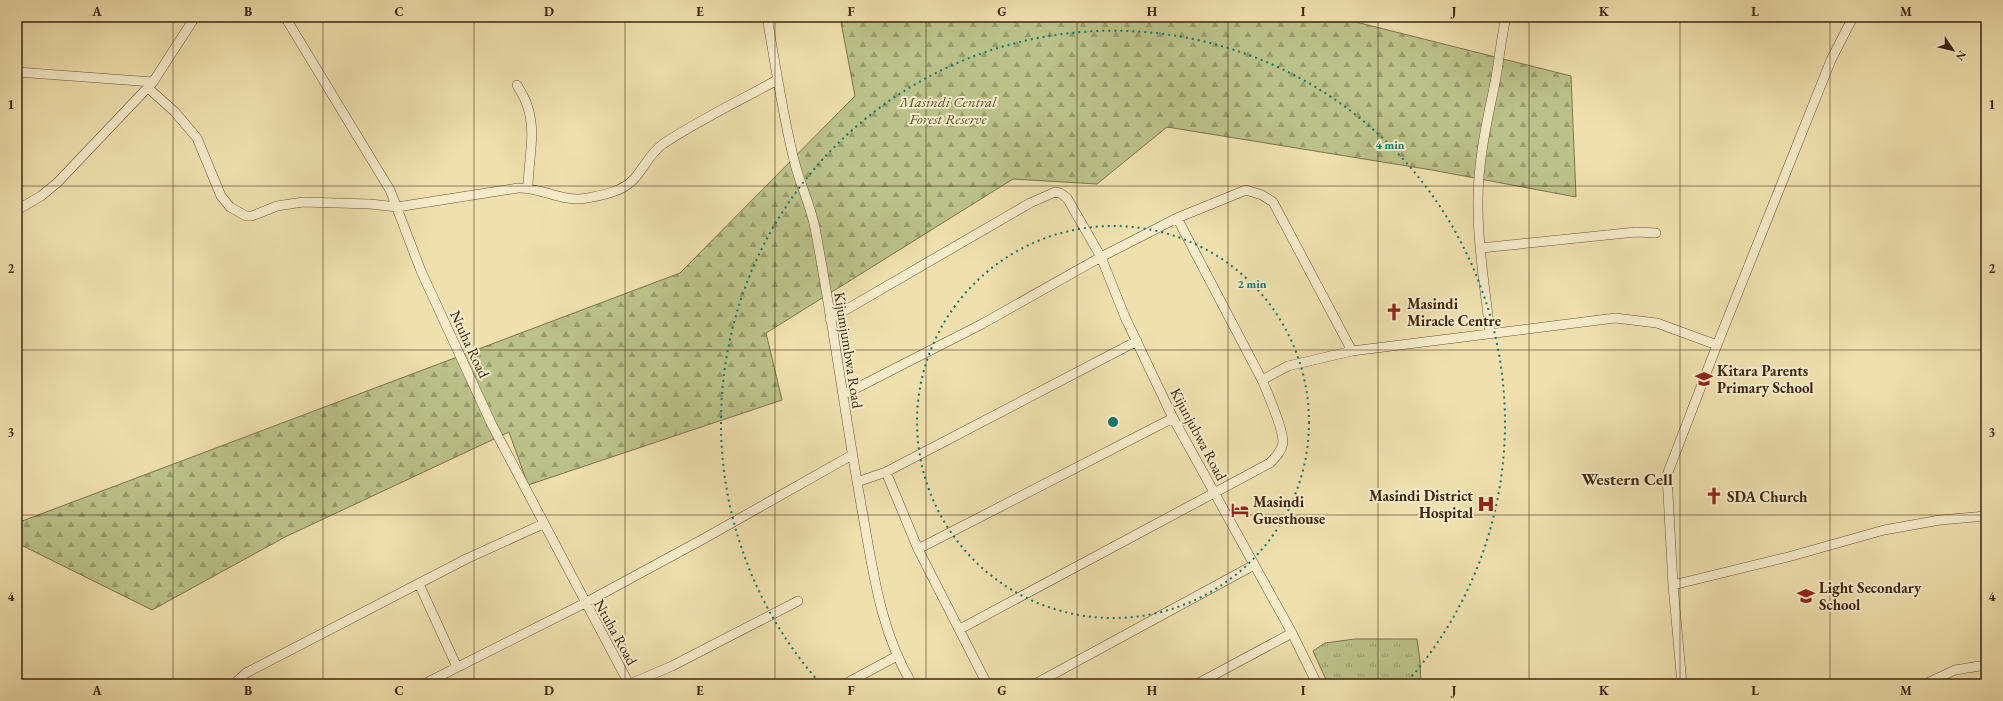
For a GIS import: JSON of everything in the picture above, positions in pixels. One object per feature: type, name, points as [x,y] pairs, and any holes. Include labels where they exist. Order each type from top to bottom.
[{"type":"street","points":[[17,210],[40,196],[57,183],[150,84],[195,17]]},
{"type":"street","name":"Ntuha Road","points":[[285,17],[385,180],[397,207],[409,243],[450,336],[492,425],[543,524],[629,684]]},
{"type":"street","name":"Kijumjumbwa Road","points":[[767,17],[777,80],[793,158],[815,227],[852,455],[876,588],[887,631],[897,656],[912,684]]},
{"type":"street","points":[[1490,333],[1478,211],[1480,156],[1506,17]]},
{"type":"street","points":[[1682,684],[1666,488],[1667,475],[1717,345],[1831,60],[1853,17]]},
{"type":"street","points":[[17,72],[150,84],[197,138],[221,196],[230,206],[243,215],[252,216],[277,206],[303,202],[370,204],[397,207],[507,189],[528,188],[577,199],[622,188],[634,179],[650,156],[662,145],[686,130],[777,80]]},
{"type":"street","points":[[517,85],[527,104],[532,130],[528,167],[528,188]]},
{"type":"street","points":[[843,395],[982,324],[1101,257],[1177,218],[1246,190],[1262,195],[1273,202],[1352,351]]},
{"type":"street","name":"Kijunjubwa Road","points":[[830,319],[1030,204],[1055,192],[1063,195],[1067,198],[1101,257],[1137,341],[1174,418],[1292,633],[1317,684]]},
{"type":"street","points":[[960,629],[1270,463],[1278,454],[1283,442],[1274,408],[1262,380],[1177,218]]},
{"type":"street","points":[[1482,248],[1636,232],[1656,233]]},
{"type":"street","points":[[1262,380],[1288,366],[1352,351],[1615,318],[1657,323],[1717,345]]},
{"type":"street","points":[[857,482],[886,472],[1137,341]]},
{"type":"street","points":[[918,549],[1174,418]]},
{"type":"street","points":[[424,684],[585,603],[705,538],[852,455]]},
{"type":"street","points":[[886,472],[918,549],[987,684]]},
{"type":"street","points":[[1673,585],[1788,557],[1884,530],[1940,520],[1986,516]]},
{"type":"street","points":[[234,684],[246,673],[466,559],[543,524]]},
{"type":"street","points":[[1035,684],[1254,565]]},
{"type":"street","points":[[419,584],[457,667]]},
{"type":"street","points":[[629,684],[672,666],[798,601]]},
{"type":"street","points":[[1197,684],[1292,633]]},
{"type":"street","points":[[845,684],[897,656]]},
{"type":"street","points":[[1925,684],[1955,670],[1986,665]]},
{"type":"green space","name":"Masindi Central Forest Reserve","points":[[840,17],[1336,17],[1571,76],[1576,197],[1432,170],[1167,127],[1097,184],[1013,179],[766,333],[782,400],[528,485],[509,432],[285,537],[152,610],[17,543],[17,523],[680,273],[855,96]]},
{"type":"green space","points":[[1355,639],[1417,639],[1421,684],[1328,684],[1313,651],[1325,643]]},
{"type":"place","name":"Masindi Miracle Centre","points":[[1394,312]]},
{"type":"place","name":"Kitara Parents Primary School","points":[[1704,379]]},
{"type":"place","name":"SDA Church","points":[[1714,496]]},
{"type":"place","name":"Masindi District Hospital","points":[[1486,504]]},
{"type":"place","name":"Masindi Guesthouse","points":[[1240,510]]},
{"type":"place","name":"Light Secondary School","points":[[1806,596]]},
{"type":"district","name":"Western Cell","points":[[1627,479]]}]
